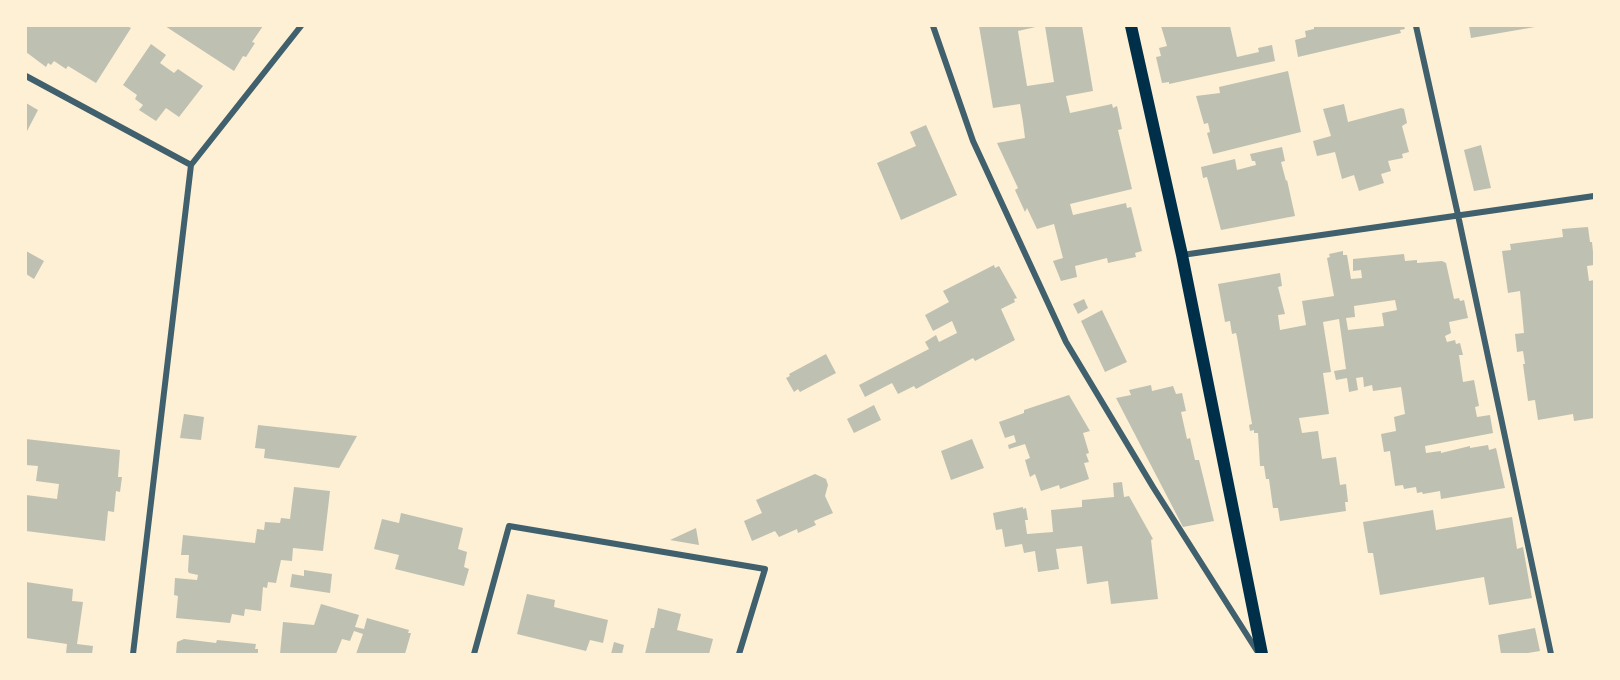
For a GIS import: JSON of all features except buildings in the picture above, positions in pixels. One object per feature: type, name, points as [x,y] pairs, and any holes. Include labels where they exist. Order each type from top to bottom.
[{"type":"main road","points":[[1131,26],[1182,255],[1260,654]]},
{"type":"street","points":[[133,654],[191,165],[301,26]]},
{"type":"street","points":[[933,26],[973,141],[1066,342],[1153,487],[1260,654]]},
{"type":"street","points":[[1416,26],[1551,654]]},
{"type":"street","points":[[26,76],[191,165]]},
{"type":"street","points":[[1182,255],[1594,196]]},
{"type":"street","points":[[474,654],[509,526],[765,569],[739,654]]}]
